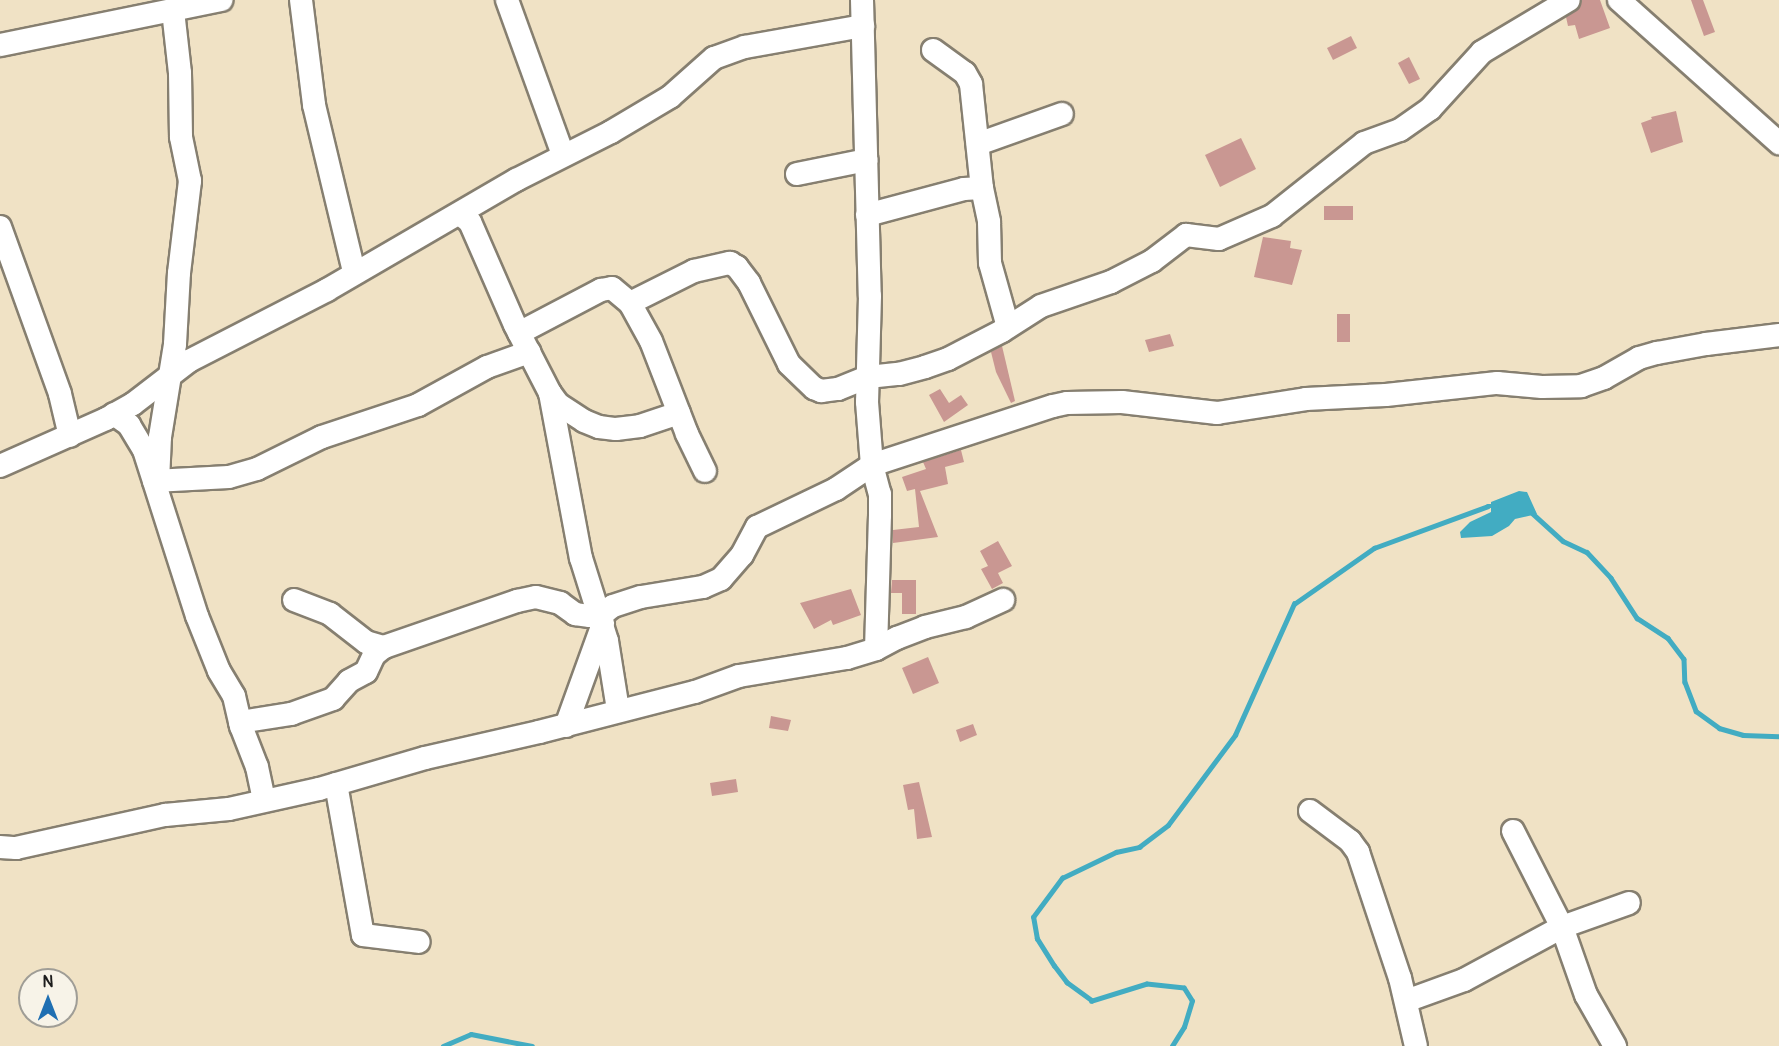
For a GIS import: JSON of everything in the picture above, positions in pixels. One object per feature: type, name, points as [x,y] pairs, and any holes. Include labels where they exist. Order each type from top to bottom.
[{"type":"street","points":[[0,45],[221,0]]},
{"type":"street","points":[[301,0],[314,105],[354,272]]},
{"type":"street","points":[[507,0],[563,155]]},
{"type":"street","points":[[862,0],[870,296],[867,402],[872,465],[880,494],[876,650]]},
{"type":"street","points":[[630,303],[694,271],[730,263],[737,267],[749,283],[789,364],[814,388],[821,391],[838,389],[868,377],[899,374],[925,367],[948,359],[1027,317],[1041,306],[1111,282],[1152,261],[1186,235],[1219,239],[1272,216],[1364,143],[1400,129],[1430,109],[1482,52],[1569,0]]},
{"type":"street","points":[[1619,0],[1779,143]]},
{"type":"street","points":[[156,481],[170,375],[190,181],[189,166],[181,137],[180,73],[173,11]]},
{"type":"street","points":[[0,466],[70,436],[134,404],[170,375],[211,349],[327,290],[354,272],[563,155],[611,132],[670,97],[699,69],[725,53],[769,42],[863,26]]},
{"type":"street","points":[[933,50],[970,78],[982,188],[989,222],[990,263],[1008,327]]},
{"type":"street","points":[[978,144],[1062,114]]},
{"type":"street","points":[[797,174],[867,160]]},
{"type":"street","points":[[867,215],[964,189],[982,188]]},
{"type":"street","points":[[460,214],[470,222],[524,342],[550,393],[581,558],[601,617],[618,710]]},
{"type":"street","points":[[0,227],[60,394],[70,436]]},
{"type":"street","points":[[156,481],[196,481],[229,477],[257,470],[322,436],[418,405],[478,371],[606,289],[612,288],[630,303],[651,341],[705,471]]},
{"type":"street","points":[[566,726],[601,617],[613,606],[641,597],[703,586],[727,576],[742,555],[757,527],[836,489],[872,465],[1067,403],[1122,402],[1217,413],[1306,399],[1386,395],[1497,384],[1581,386],[1604,378],[1639,358],[1657,353],[1779,335]]},
{"type":"street","points":[[550,393],[566,409],[599,427],[616,429],[640,426],[679,413]]},
{"type":"street","points":[[114,414],[129,425],[156,481],[197,616],[219,671],[234,696],[240,722],[257,767],[264,799]]},
{"type":"street","points":[[240,722],[291,714],[333,699],[349,681],[366,672],[374,655],[384,647],[518,601],[536,597],[560,603],[575,614],[601,617]]},
{"type":"street","points":[[294,600],[330,614],[366,642],[384,647]]},
{"type":"street","points":[[0,847],[16,848],[134,821],[229,809],[336,784],[425,758],[566,726],[618,710],[694,692],[739,676],[847,658],[876,650],[897,638],[966,617],[1003,600]]},
{"type":"street","points":[[336,784],[363,935],[419,942]]},
{"type":"street","points":[[1310,812],[1350,841],[1358,852],[1406,1001],[1416,1046]]},
{"type":"street","points":[[1513,831],[1562,927],[1586,995],[1615,1046]]},
{"type":"street","points":[[1406,1001],[1464,980],[1562,927],[1629,903]]},
{"type":"water","points":[[1519,491],[1527,492],[1537,514],[1515,519],[1509,526],[1492,536],[1461,538],[1460,532],[1470,522],[1491,512],[1491,502]]},
{"type":"building","points":[[1582,0],[1600,0],[1610,28],[1579,39],[1575,25],[1568,26],[1566,17],[1580,7]]},
{"type":"building","points":[[1691,0],[1703,0],[1715,32],[1704,36]]},
{"type":"building","points":[[1351,36],[1357,48],[1333,60],[1327,48]]},
{"type":"building","points":[[1409,57],[1420,79],[1409,84],[1398,63]]},
{"type":"building","points":[[1676,111],[1683,142],[1651,153],[1641,123],[1652,119],[1651,117]]},
{"type":"building","points":[[1241,138],[1256,169],[1220,187],[1205,155]]},
{"type":"building","points":[[1324,206],[1353,206],[1353,220],[1324,220]]},
{"type":"building","points":[[1263,237],[1291,241],[1290,248],[1302,250],[1292,285],[1254,277]]},
{"type":"building","points":[[1337,314],[1350,314],[1350,342],[1337,342]]},
{"type":"building","points":[[1170,334],[1174,346],[1149,352],[1145,340]]},
{"type":"building","points":[[1002,346],[1015,401],[1011,403],[996,372],[991,352]]},
{"type":"building","points":[[940,389],[949,403],[961,395],[968,405],[944,422],[929,395]]},
{"type":"building","points":[[961,450],[964,462],[945,467],[948,484],[920,491],[938,537],[893,543],[893,530],[919,527],[915,489],[907,491],[902,477],[926,469],[923,462]]},
{"type":"building","points":[[998,541],[1012,566],[998,573],[1003,583],[992,589],[981,569],[988,566],[980,551]]},
{"type":"building","points":[[892,580],[916,580],[916,614],[902,614],[902,593],[891,593]]},
{"type":"building","points":[[851,589],[861,615],[833,625],[831,620],[814,629],[800,603]]},
{"type":"building","points":[[928,657],[939,683],[913,694],[902,668]]},
{"type":"building","points":[[771,716],[791,720],[788,731],[769,728]]},
{"type":"building","points":[[973,724],[977,735],[960,742],[956,730]]},
{"type":"building","points":[[736,779],[738,792],[712,796],[710,783]]},
{"type":"building","points":[[919,782],[932,837],[917,839],[914,809],[908,810],[903,785]]},
{"type":"waterway","points":[[1172,1046],[1184,1027],[1192,1001],[1184,988],[1147,984],[1092,1001],[1067,983],[1054,966],[1037,939],[1033,917],[1062,878],[1116,852],[1139,847],[1168,825],[1235,735],[1294,604],[1374,548],[1488,506],[1497,506]]},
{"type":"waterway","points":[[1531,512],[1563,541],[1587,552],[1611,578],[1637,618],[1668,638],[1684,659],[1685,682],[1696,711],[1719,728],[1743,735],[1779,736]]},
{"type":"waterway","points":[[443,1046],[471,1034],[532,1046]]}]
